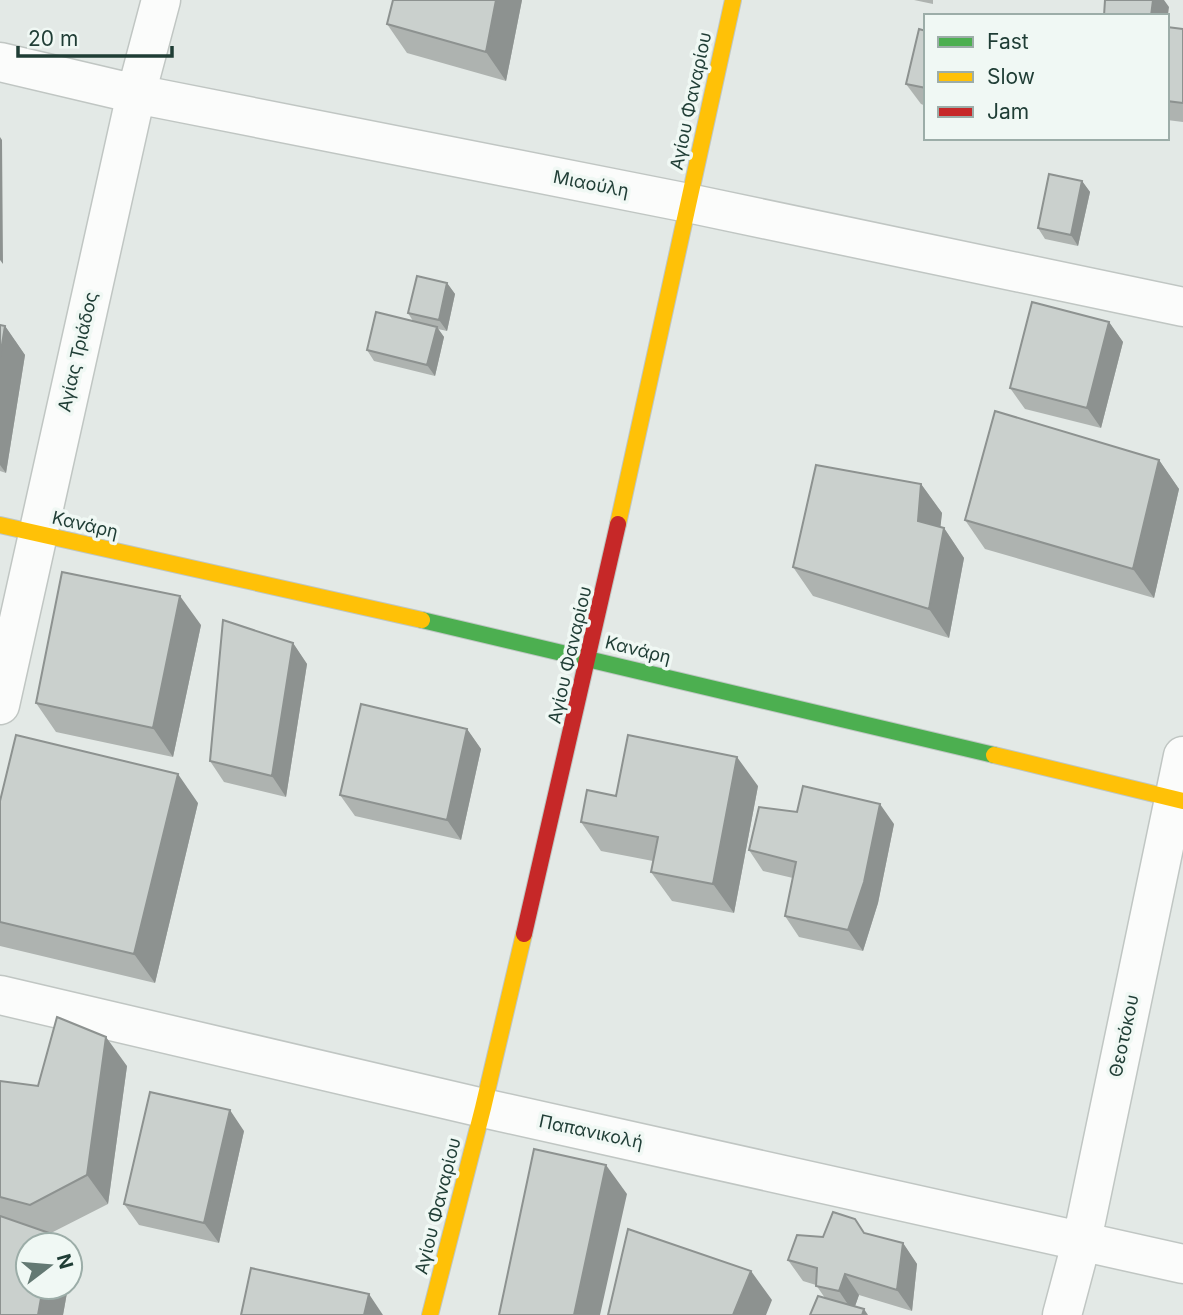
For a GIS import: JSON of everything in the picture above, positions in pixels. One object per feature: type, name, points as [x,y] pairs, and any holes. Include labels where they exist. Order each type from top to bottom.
[{"type":"street","name":"Αγίας Τριάδος","points":[[0,705],[136,94],[161,0]]},
{"type":"street","name":"Αγίου Φαναρίου","points":[[430,1315],[483,1108],[589,658],[733,0]]},
{"type":"street","name":"Μιαούλη","points":[[0,62],[136,94],[688,203],[1183,307]]},
{"type":"street","name":"Κανάρη","points":[[0,525],[589,658],[1178,799]]},
{"type":"street","name":"Θεοτόκου","points":[[1062,1315],[1082,1240],[1178,799],[1183,756]]},
{"type":"street","name":"Παπανικολή","points":[[0,995],[483,1108],[1183,1264]]},
{"type":"building","points":[[393,0],[496,0],[486,52],[387,24]]},
{"type":"building","points":[[1105,0],[1153,0],[1151,14],[1104,14]]},
{"type":"building","points":[[1169,27],[1183,29],[1183,103],[1169,101]]},
{"type":"building","points":[[919,29],[924,30],[924,88],[906,84]]},
{"type":"building","points":[[1049,174],[1082,181],[1071,235],[1038,228]]},
{"type":"building","points":[[417,276],[447,283],[439,320],[408,313]]},
{"type":"building","points":[[1032,302],[1109,322],[1087,408],[1010,388]]},
{"type":"building","points":[[376,312],[437,327],[427,365],[367,350]]},
{"type":"building","points":[[0,325],[5,326],[0,357]]},
{"type":"building","points":[[995,411],[1159,460],[1133,569],[965,520]]},
{"type":"building","points":[[816,465],[921,484],[918,521],[944,528],[929,609],[793,567]]},
{"type":"building","points":[[62,572],[180,596],[153,728],[36,703]]},
{"type":"building","points":[[223,620],[293,643],[272,776],[210,761]]},
{"type":"building","points":[[361,704],[467,729],[447,820],[340,795]]},
{"type":"building","points":[[16,735],[178,774],[134,954],[0,922],[0,801]]},
{"type":"building","points":[[628,735],[737,757],[713,884],[651,872],[658,837],[581,822],[587,790],[616,796]]},
{"type":"building","points":[[803,786],[880,804],[864,882],[848,930],[785,916],[796,862],[749,850],[759,807],[797,812]]},
{"type":"building","points":[[57,1017],[106,1037],[87,1175],[30,1205],[0,1197],[0,1081],[38,1086]]},
{"type":"building","points":[[150,1092],[230,1110],[204,1223],[124,1204]]},
{"type":"building","points":[[534,1149],[606,1165],[574,1315],[499,1315]]},
{"type":"building","points":[[833,1212],[855,1219],[864,1233],[903,1243],[897,1290],[845,1274],[839,1291],[816,1286],[817,1268],[788,1260],[797,1235],[823,1237]]},
{"type":"building","points":[[0,1216],[43,1231],[14,1231],[14,1301],[40,1301],[38,1315],[0,1315]]},
{"type":"building","points":[[628,1229],[751,1271],[733,1315],[608,1315]]},
{"type":"building","points":[[251,1268],[369,1294],[364,1315],[241,1315]]},
{"type":"building","points":[[818,1296],[864,1309],[862,1315],[810,1315]]},
{"type":"traffic: fast","points":[[422,620],[994,755]]},
{"type":"traffic: slow","points":[[618,524],[733,0]]},
{"type":"traffic: slow","points":[[0,525],[422,620]]},
{"type":"traffic: slow","points":[[994,755],[1183,801]]},
{"type":"traffic: slow","points":[[430,1315],[524,934]]},
{"type":"traffic: jam","points":[[524,934],[618,524]]}]
